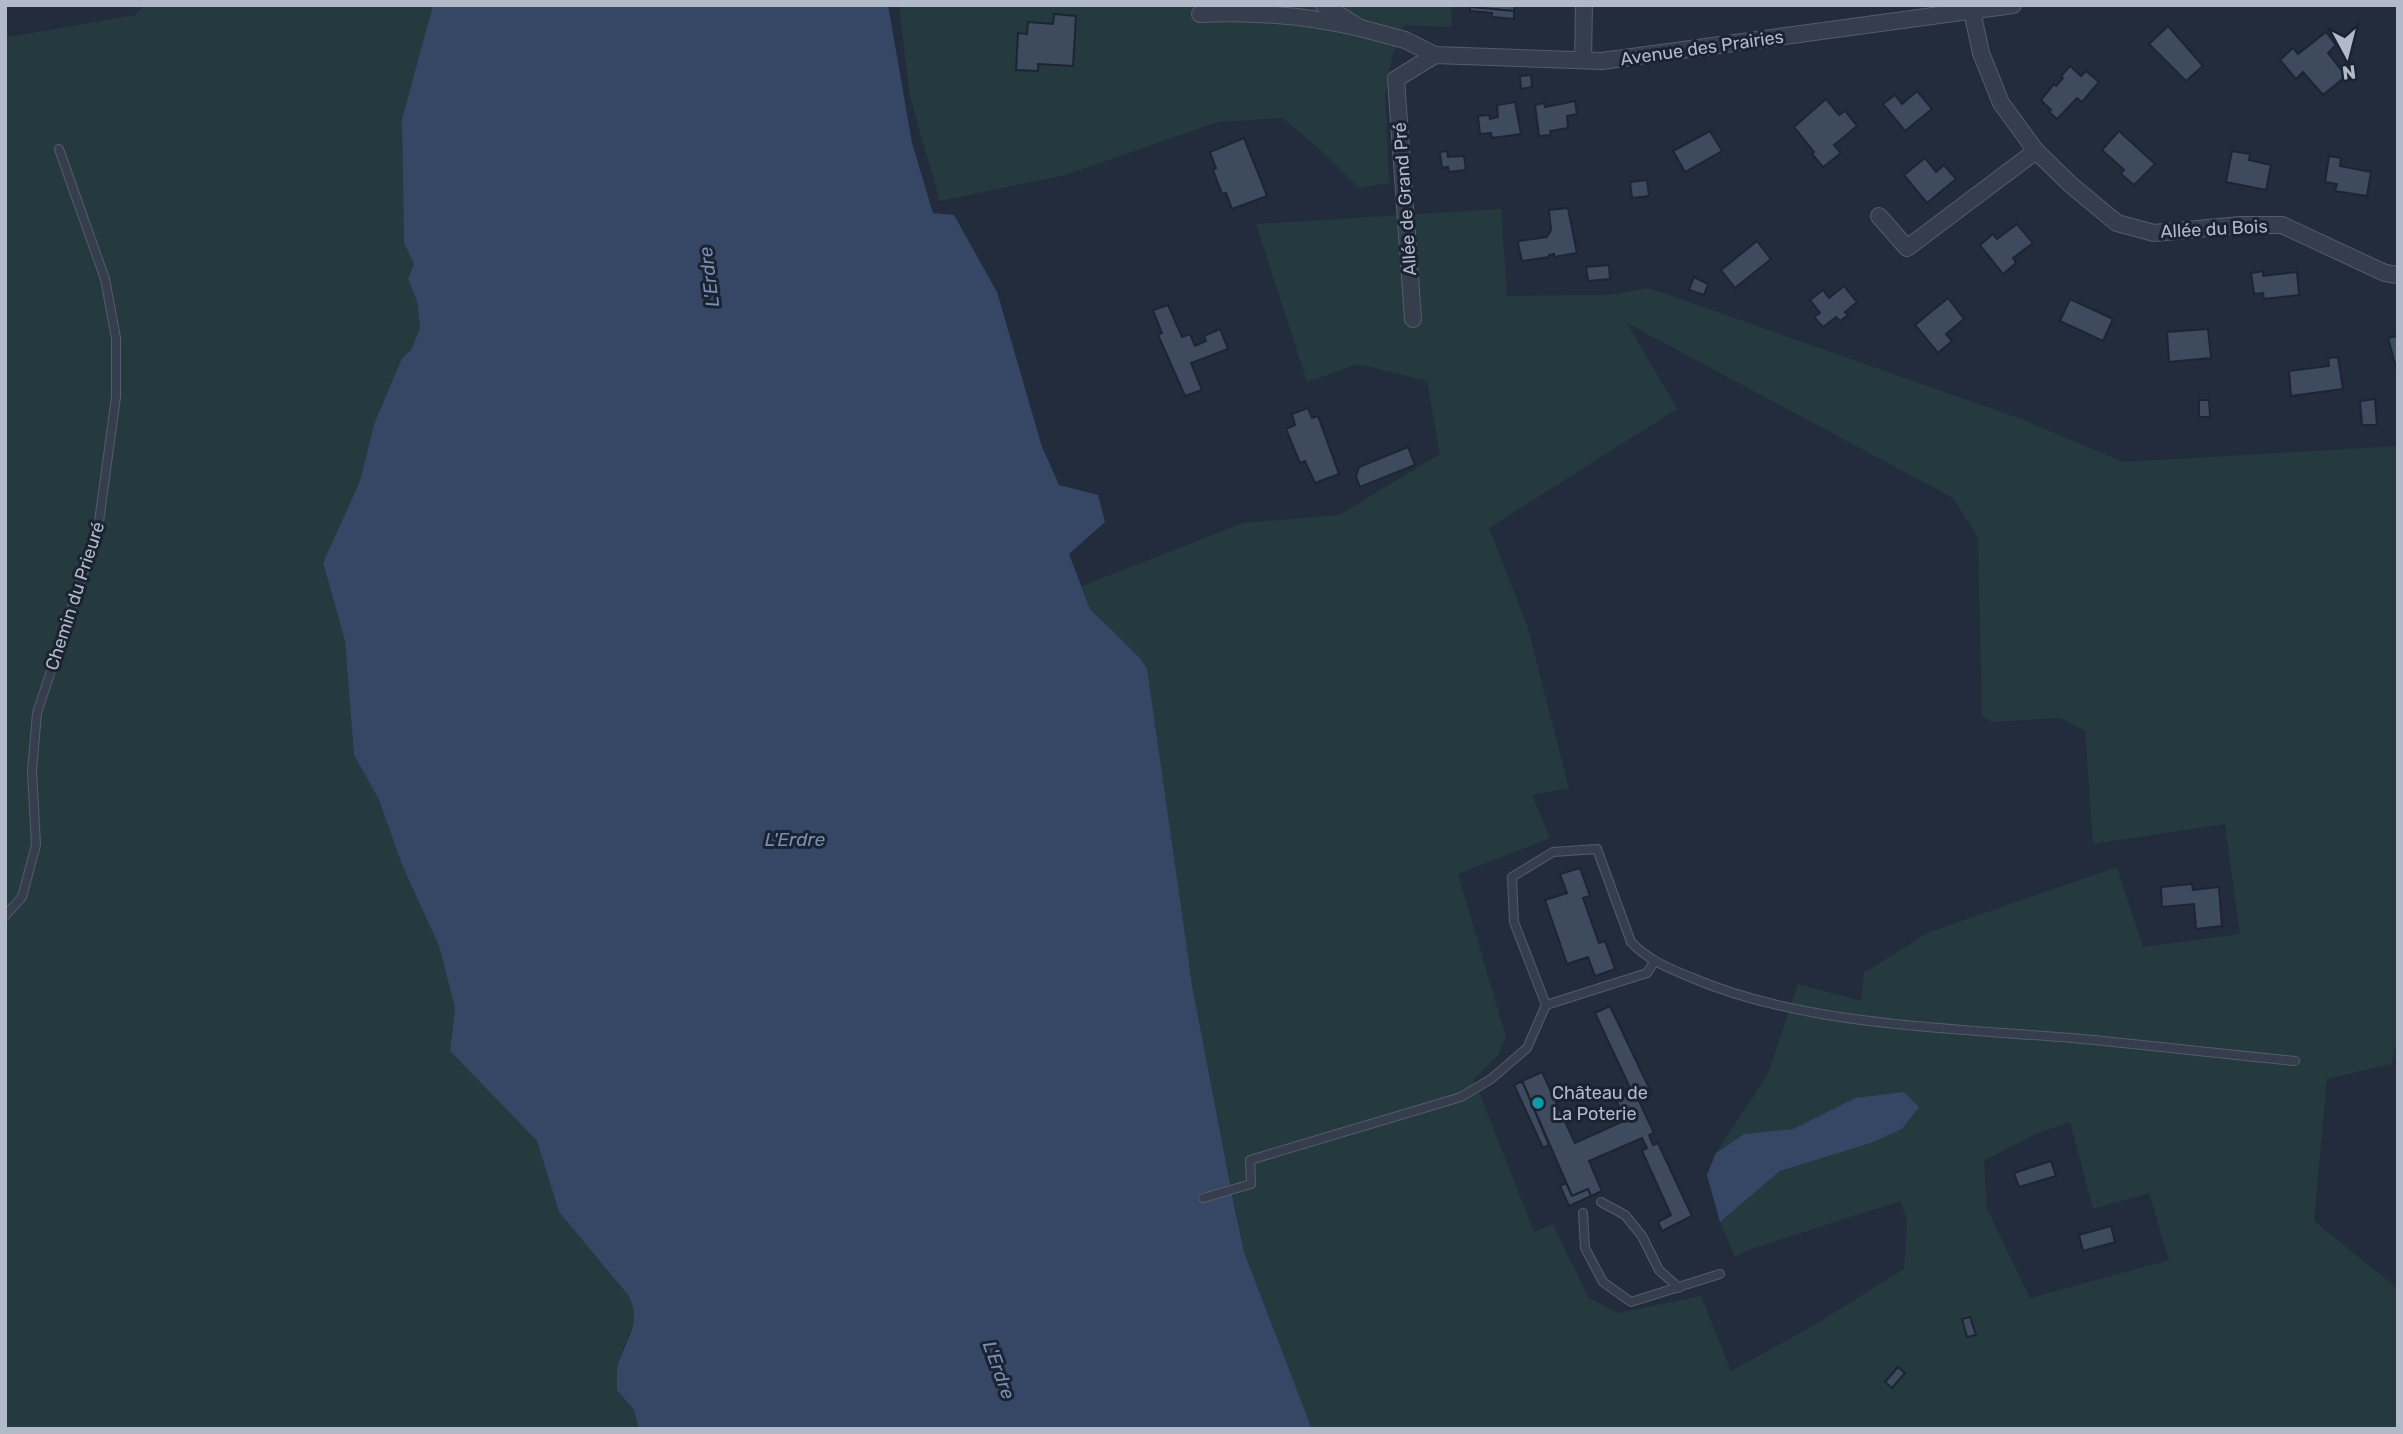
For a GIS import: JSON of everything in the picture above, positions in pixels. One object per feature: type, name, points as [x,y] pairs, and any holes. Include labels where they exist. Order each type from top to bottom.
[{"type":"street","points":[[1324,5],[1360,28]]},
{"type":"street","points":[[1583,60],[1584,5]]},
{"type":"street","name":"Avenue des Prairies","points":[[1435,55],[1602,61],[2013,5]]},
{"type":"street","name":"Allée du Bois","points":[[1972,11],[1982,53],[2001,103],[2036,151],[2071,185],[2117,223],[2154,233],[2241,225],[2282,225],[2385,273],[2398,275]]},
{"type":"street","points":[[1200,14],[1242,12],[1317,19],[1405,40],[1435,55]]},
{"type":"street","name":"Allée de Grand Pré","points":[[1413,319],[1396,79],[1435,55]]},
{"type":"street","points":[[1879,216],[1907,248],[2036,151]]},
{"type":"lane","name":"Chemin du Prieuré","points":[[5,916],[22,898],[37,845],[32,771],[37,713],[98,529],[116,397],[116,338],[105,279],[59,149]]},
{"type":"lane","points":[[1203,1198],[1251,1184],[1250,1160],[1461,1097],[1491,1079],[1527,1048],[1546,1005],[1514,922],[1512,877],[1553,852],[1597,849],[1631,942],[1654,962],[1710,986],[1782,1006],[1822,1013],[1955,1030],[2072,1038],[2295,1061]]},
{"type":"lane","points":[[1546,1005],[1647,973],[1654,962]]},
{"type":"lane","points":[[1601,1202],[1625,1215],[1642,1236],[1658,1270],[1679,1288]]},
{"type":"lane","points":[[1583,1213],[1585,1248],[1603,1282],[1632,1302],[1720,1274]]},
{"type":"green space","points":[[144,5],[433,5],[402,119],[404,243],[414,264],[408,279],[417,301],[420,328],[411,350],[402,358],[374,424],[360,481],[323,564],[345,641],[354,755],[379,800],[402,865],[439,946],[455,1008],[450,1051],[537,1141],[559,1212],[628,1295],[634,1315],[633,1324],[620,1356],[617,1389],[634,1410],[639,1429],[5,1429],[5,26],[9,37],[135,15]]},
{"type":"green space","points":[[899,5],[1451,5],[1452,27],[1404,25],[1392,57],[1385,95],[1389,183],[1359,188],[1283,118],[1218,122],[1065,175],[940,201],[910,97]]},
{"type":"green space","points":[[1501,209],[1507,296],[1609,295],[1649,288],[2024,420],[2123,462],[2398,446],[2398,1036],[2391,1064],[2327,1079],[2314,1221],[2398,1289],[2398,1429],[1312,1429],[1244,1252],[1192,985],[1140,658],[1090,609],[1082,586],[1243,523],[1339,515],[1440,454],[1427,381],[1358,364],[1307,382],[1256,224]],"holes":[[[1627,323],[1953,498],[1978,537],[1982,715],[1991,722],[2060,718],[2085,731],[2093,844],[2225,824],[2240,934],[2143,947],[2117,867],[1927,933],[1864,973],[1861,1001],[1798,984],[1768,1074],[1716,1153],[1744,1134],[1793,1129],[1855,1098],[1902,1129],[1871,1143],[1780,1171],[1720,1222],[1735,1257],[1748,1250],[1900,1201],[1907,1220],[1904,1269],[1813,1326],[1731,1371],[1701,1296],[1618,1313],[1588,1297],[1553,1224],[1534,1232],[1474,1079],[1498,1055],[1506,1037],[1458,874],[1550,838],[1532,795],[1569,788],[1527,625],[1489,528],[1677,409]],[[2070,1122],[2093,1209],[2149,1193],[2169,1260],[2030,1298],[1987,1209],[1984,1161],[2033,1135]]]},
{"type":"water","name":"L'Erdre","points":[[433,5],[888,5],[912,143],[933,213],[954,215],[997,292],[1042,447],[1059,485],[1098,495],[1105,522],[1069,554],[1090,609],[1140,658],[1147,669],[1192,985],[1244,1252],[1312,1429],[639,1429],[634,1410],[617,1390],[618,1364],[634,1321],[628,1295],[559,1212],[537,1141],[450,1051],[455,1008],[439,946],[402,865],[379,800],[354,755],[345,641],[323,563],[360,481],[374,424],[402,358],[411,350],[420,328],[417,301],[408,279],[414,264],[404,243],[402,119]]},
{"type":"water","points":[[1904,1092],[1919,1107],[1902,1129],[1871,1143],[1780,1171],[1720,1222],[1707,1175],[1716,1153],[1744,1134],[1793,1129],[1855,1098]]},
{"type":"building","points":[[1515,5],[1514,11],[1470,7]]},
{"type":"building","points":[[1470,7],[1514,11],[1514,19],[1470,11]]},
{"type":"building","points":[[1054,14],[1076,16],[1073,66],[1038,64],[1038,71],[1016,70],[1018,33],[1027,34],[1028,22],[1053,24]]},
{"type":"building","points":[[2168,26],[2203,66],[2186,81],[2149,44]]},
{"type":"building","points":[[2326,32],[2336,45],[2328,53],[2346,76],[2323,95],[2303,72],[2296,79],[2280,60],[2293,48],[2298,54]]},
{"type":"building","points":[[2070,66],[2081,76],[2086,71],[2099,82],[2082,102],[2077,98],[2057,119],[2041,100],[2054,84],[2056,86],[2063,78],[2061,76]]},
{"type":"building","points":[[1531,75],[1532,87],[1521,89],[1520,76]]},
{"type":"building","points":[[1917,91],[1932,109],[1905,131],[1883,104],[1895,95],[1902,104]]},
{"type":"building","points":[[1826,99],[1839,115],[1845,111],[1857,126],[1834,145],[1841,153],[1823,167],[1794,127]]},
{"type":"building","points":[[1575,101],[1577,114],[1567,116],[1568,128],[1550,131],[1551,135],[1539,136],[1535,105],[1544,103],[1545,107]]},
{"type":"building","points":[[1515,102],[1521,134],[1492,138],[1491,133],[1480,134],[1478,116],[1489,115],[1490,119],[1498,117],[1497,105]]},
{"type":"building","points":[[1710,131],[1722,151],[1685,172],[1673,151]]},
{"type":"building","points":[[2119,131],[2155,164],[2134,185],[2121,174],[2124,170],[2102,150]]},
{"type":"building","points":[[1244,138],[1267,196],[1232,209],[1226,193],[1222,194],[1210,152]]},
{"type":"building","points":[[1447,151],[1448,157],[1464,156],[1466,170],[1449,172],[1448,167],[1442,168],[1440,152]]},
{"type":"building","points":[[2232,151],[2250,154],[2249,160],[2271,165],[2266,190],[2226,182]]},
{"type":"building","points":[[2329,156],[2341,158],[2340,166],[2371,172],[2367,196],[2335,191],[2337,184],[2325,182]]},
{"type":"building","points":[[1925,158],[1936,172],[1944,165],[1956,179],[1927,203],[1904,175]]},
{"type":"building","points":[[1647,180],[1649,196],[1632,198],[1630,182]]},
{"type":"building","points":[[1568,208],[1577,253],[1554,257],[1554,254],[1522,261],[1519,241],[1547,237],[1551,230],[1549,210]]},
{"type":"building","points":[[2017,224],[2033,243],[2013,258],[2016,263],[2003,274],[1980,245],[1993,234],[1997,239]]},
{"type":"building","points":[[1757,241],[1771,259],[1735,288],[1721,270]]},
{"type":"building","points":[[1609,265],[1610,279],[1588,281],[1586,267]]},
{"type":"building","points":[[2263,271],[2263,276],[2297,272],[2299,295],[2264,299],[2263,293],[2254,294],[2251,273]]},
{"type":"building","points":[[1694,277],[1708,284],[1704,295],[1689,290]]},
{"type":"building","points":[[1844,286],[1857,302],[1845,312],[1848,315],[1840,321],[1836,317],[1823,327],[1814,317],[1820,313],[1810,300],[1823,290],[1829,298]]},
{"type":"building","points":[[1948,298],[1964,319],[1946,334],[1952,341],[1938,353],[1915,325]]},
{"type":"building","points":[[2070,299],[2113,319],[2103,341],[2060,321]]},
{"type":"building","points":[[1168,305],[1182,337],[1190,334],[1195,346],[1206,341],[1204,336],[1220,329],[1228,349],[1191,363],[1202,390],[1185,396],[1158,335],[1162,333],[1153,310]]},
{"type":"building","points":[[2208,329],[2211,358],[2169,362],[2167,332]]},
{"type":"building","points":[[2398,336],[2398,371],[2397,371],[2388,338]]},
{"type":"building","points":[[2338,357],[2343,389],[2291,396],[2289,371],[2329,366],[2328,358]]},
{"type":"building","points":[[2375,399],[2377,425],[2362,425],[2360,401]]},
{"type":"building","points":[[2199,400],[2209,400],[2210,417],[2199,417]]},
{"type":"building","points":[[1308,408],[1312,418],[1318,416],[1339,474],[1315,483],[1305,461],[1300,463],[1286,429],[1295,425],[1292,414]]},
{"type":"building","points":[[1408,447],[1415,465],[1360,487],[1356,477],[1359,467]]},
{"type":"building","points":[[1580,868],[1590,896],[1583,898],[1599,943],[1605,941],[1615,969],[1595,976],[1588,957],[1567,964],[1545,900],[1567,893],[1560,874]]},
{"type":"building","points":[[2192,884],[2193,890],[2219,887],[2222,926],[2196,929],[2194,904],[2162,907],[2161,887]]},
{"type":"building","points":[[1610,1006],[1652,1094],[1639,1101],[1654,1133],[1649,1135],[1653,1145],[1658,1143],[1692,1216],[1662,1231],[1658,1222],[1671,1215],[1642,1151],[1647,1148],[1642,1138],[1589,1161],[1602,1191],[1591,1196],[1588,1189],[1572,1196],[1523,1083],[1520,1082],[1542,1072],[1575,1143],[1626,1120],[1616,1100],[1632,1092],[1595,1013]]},
{"type":"building","points":[[1523,1083],[1549,1145],[1543,1148],[1514,1085]]},
{"type":"building","points":[[2051,1161],[2056,1176],[2019,1187],[2014,1173]]},
{"type":"building","points":[[1566,1183],[1572,1196],[1588,1189],[1591,1196],[1569,1206],[1560,1186]]},
{"type":"building","points":[[2111,1226],[2115,1242],[2083,1251],[2079,1235]]},
{"type":"building","points":[[1970,1317],[1976,1335],[1967,1337],[1962,1319]]},
{"type":"building","points":[[1898,1367],[1905,1373],[1892,1388],[1885,1382]]},
{"type":"place","name":"Château de La Poterie","points":[[1538,1103]]}]
